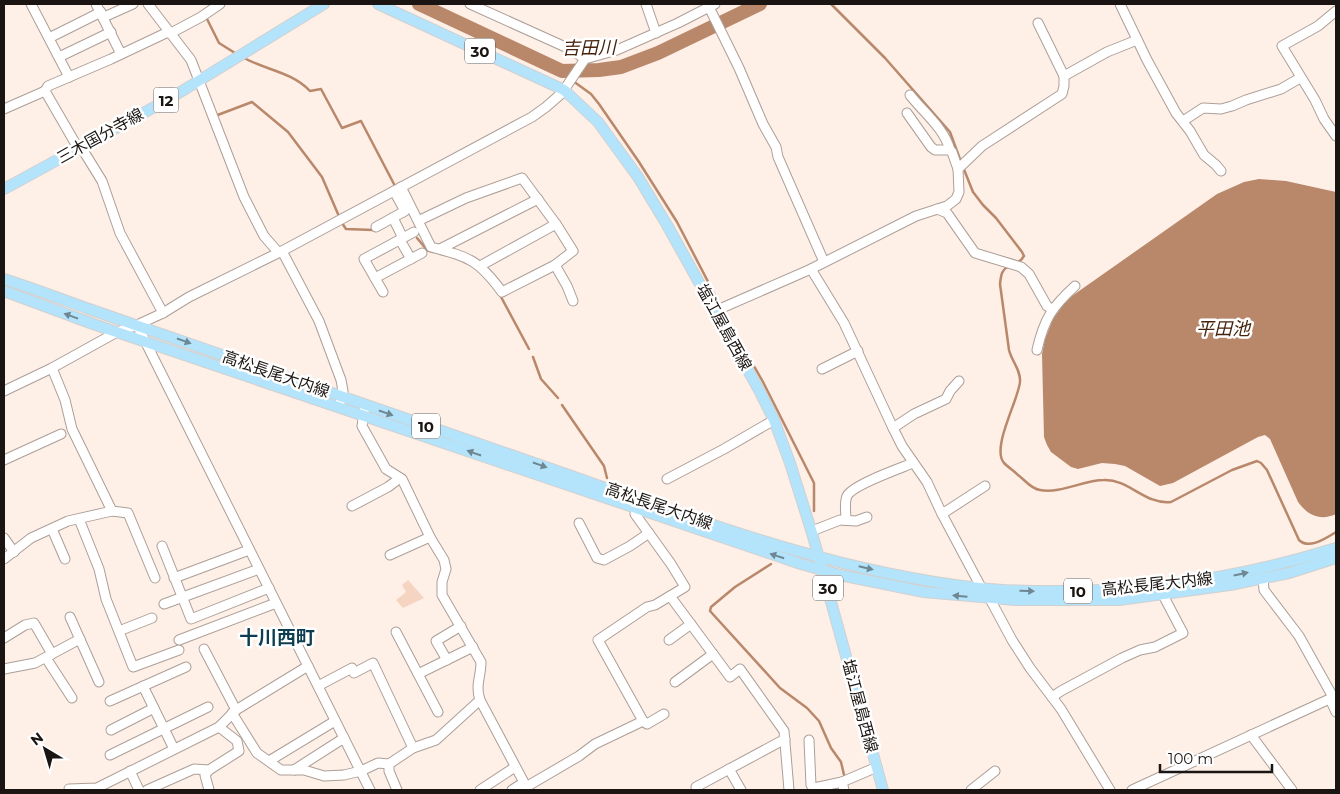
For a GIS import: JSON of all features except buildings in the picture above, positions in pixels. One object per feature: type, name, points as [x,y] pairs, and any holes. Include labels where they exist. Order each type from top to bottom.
[{"type":"main road","name":"三木国分寺線","points":[[4,189],[168,99],[324,4]]},
{"type":"main road","name":"塩江屋島西線","points":[[378,4],[566,87],[598,122],[631,166],[667,225],[774,420],[812,531],[883,790]]},
{"type":"main road","name":"高松長尾大内線","points":[[4,279],[138,325],[341,402],[637,509],[823,571],[924,592],[990,599],[1040,601],[1119,600],[1221,587],[1289,572],[1336,558]]},
{"type":"main road","name":"高松長尾大内線","points":[[4,291],[145,341],[341,402]]},
{"type":"main road","name":"高松長尾大内線","points":[[364,410],[819,557],[923,580],[982,589],[1041,592],[1110,590],[1175,584],[1229,576],[1286,564],[1336,548]]},
{"type":"street","points":[[31,4],[69,77]]},
{"type":"street","points":[[49,38],[100,11],[133,4]]},
{"type":"street","points":[[148,4],[190,60],[244,197],[264,236],[280,252],[319,321],[341,380],[341,402]]},
{"type":"street","points":[[4,109],[45,91],[48,86],[166,32],[171,33],[201,17],[220,4]]},
{"type":"street","points":[[470,4],[572,50],[584,61]]},
{"type":"street","points":[[481,4],[498,12],[498,17]]},
{"type":"street","points":[[646,4],[656,33]]},
{"type":"street","points":[[1120,4],[1137,40],[1182,121],[1204,154],[1221,171]]},
{"type":"street","points":[[4,391],[52,368],[118,332],[163,313],[189,297],[280,252],[532,117],[546,107],[566,87],[584,61],[617,50],[712,8],[740,68],[762,124],[776,147],[778,157],[824,262]]},
{"type":"street","points":[[100,11],[121,54]]},
{"type":"street","points":[[1336,11],[1318,26],[1282,46],[1315,100],[1324,119],[1336,136]]},
{"type":"street","points":[[960,167],[982,146],[1062,94],[1064,76],[1038,23]]},
{"type":"street","points":[[59,57],[111,32]]},
{"type":"street","points":[[1064,76],[1107,52],[1137,40]]},
{"type":"street","points":[[1182,121],[1203,108],[1221,109],[1232,106],[1281,89],[1300,78]]},
{"type":"street","points":[[45,91],[79,148],[102,181],[120,233],[163,313]]},
{"type":"street","points":[[715,311],[811,269],[916,216],[947,206],[956,199],[960,192],[960,167],[942,131],[910,95]]},
{"type":"street","points":[[918,106],[905,114],[931,147],[935,150],[950,150]]},
{"type":"street","points":[[397,189],[418,221],[431,246],[463,256],[480,266],[502,292],[555,265],[573,251],[556,224],[522,178],[466,198],[418,221]]},
{"type":"street","points":[[376,227],[405,211],[397,189]]},
{"type":"street","points":[[440,249],[538,199]]},
{"type":"street","points":[[937,209],[947,213],[975,252],[1021,267],[1028,274],[1047,306],[1052,310]]},
{"type":"street","points":[[393,218],[411,259]]},
{"type":"street","points":[[480,266],[556,224]]},
{"type":"street","points":[[382,292],[364,259],[414,232]]},
{"type":"street","points":[[375,278],[422,253]]},
{"type":"street","points":[[555,265],[573,301]]},
{"type":"street","points":[[811,269],[844,323],[893,428],[927,482],[982,589],[990,599],[1017,647],[1081,740],[1110,790]]},
{"type":"street","points":[[1038,350],[1042,328],[1052,310],[1075,286]]},
{"type":"street","points":[[138,325],[370,790]]},
{"type":"street","points":[[822,369],[858,351]]},
{"type":"street","points":[[52,368],[65,400],[72,430],[112,511]]},
{"type":"street","points":[[893,428],[914,414],[946,399],[959,381]]},
{"type":"street","points":[[364,410],[362,426],[386,469],[402,479],[430,537],[444,560],[446,569],[442,582],[442,595],[481,662],[481,672],[477,684],[480,700],[526,787]]},
{"type":"street","points":[[667,479],[774,420]]},
{"type":"street","points":[[4,460],[61,434]]},
{"type":"street","points":[[846,520],[846,498],[849,492],[914,462]]},
{"type":"street","points":[[352,506],[388,487],[400,478]]},
{"type":"street","points":[[942,514],[985,486]]},
{"type":"street","points":[[637,509],[635,514],[685,587],[647,607],[598,640],[643,721],[647,724],[664,714]]},
{"type":"street","points":[[4,560],[31,538],[80,519],[112,511],[128,513],[155,578]]},
{"type":"street","points":[[812,531],[840,520],[856,521],[867,517]]},
{"type":"street","points":[[80,519],[99,569],[106,599],[133,667],[276,603]]},
{"type":"street","points":[[579,523],[597,558],[604,560],[649,533]]},
{"type":"street","points":[[52,529],[65,559]]},
{"type":"street","points":[[390,555],[430,537]]},
{"type":"street","points":[[4,538],[14,552]]},
{"type":"street","points":[[162,546],[191,619],[269,588]]},
{"type":"street","points":[[174,578],[249,550]]},
{"type":"street","points":[[164,604],[259,569]]},
{"type":"street","points":[[1262,578],[1264,590],[1299,636],[1333,697],[1336,712]]},
{"type":"street","points":[[1052,697],[1122,658],[1140,650],[1155,647],[1184,633],[1163,595]]},
{"type":"street","points":[[670,596],[730,677],[740,669],[784,731],[788,790]]},
{"type":"street","points":[[70,618],[99,682]]},
{"type":"street","points":[[119,631],[152,618]]},
{"type":"street","points":[[4,638],[25,625],[34,624],[72,698]]},
{"type":"street","points":[[669,640],[691,624]]},
{"type":"street","points":[[447,660],[436,640],[460,626]]},
{"type":"street","points":[[396,632],[438,712]]},
{"type":"street","points":[[4,678],[6,669],[36,664],[80,639]]},
{"type":"street","points":[[418,674],[473,647]]},
{"type":"street","points":[[204,649],[234,712],[257,753],[281,770],[304,770],[324,776],[344,775],[361,771],[378,763],[389,764],[413,748],[436,740],[480,700]]},
{"type":"street","points":[[675,682],[713,654]]},
{"type":"street","points":[[318,686],[352,668],[354,673],[372,664],[413,748]]},
{"type":"street","points":[[69,790],[97,788],[219,726],[234,712],[308,666]]},
{"type":"street","points":[[110,701],[186,667]]},
{"type":"street","points":[[144,686],[174,749]]},
{"type":"street","points":[[1132,790],[1333,697]]},
{"type":"street","points":[[110,755],[208,707]]},
{"type":"street","points":[[111,730],[154,708]]},
{"type":"street","points":[[269,761],[335,720]]},
{"type":"street","points":[[512,790],[526,787],[579,756],[595,744],[643,721]]},
{"type":"street","points":[[209,790],[205,775],[208,770],[239,752],[237,741],[219,726]]},
{"type":"street","points":[[1251,735],[1292,790]]},
{"type":"street","points":[[294,770],[344,738]]},
{"type":"street","points":[[698,790],[696,788],[785,739]]},
{"type":"street","points":[[809,740],[811,785],[814,788],[845,783],[877,768]]},
{"type":"street","points":[[389,764],[389,771],[397,790]]},
{"type":"street","points":[[480,790],[515,767]]},
{"type":"street","points":[[147,790],[194,768],[208,770]]},
{"type":"street","points":[[729,769],[741,790]]},
{"type":"street","points":[[130,771],[139,790]]},
{"type":"street","points":[[971,790],[995,771]]},
{"type":"shaded area","points":[[408,580],[424,598],[403,608],[396,600],[406,592],[402,585]]},
{"type":"water","name":"平田池","points":[[1259,179],[1286,181],[1336,192],[1336,514],[1330,516],[1315,516],[1302,507],[1270,439],[1265,435],[1173,483],[1160,486],[1125,466],[1102,463],[1078,469],[1071,467],[1051,452],[1044,437],[1042,354],[1045,339],[1053,319],[1063,305],[1072,296],[1217,194],[1244,182]]},
{"type":"waterway","name":"吉田川","points":[[419,4],[562,71],[599,70],[621,67],[658,53],[760,4]]},
{"type":"waterway","points":[[831,4],[885,58],[950,132],[961,162]]},
{"type":"waterway","points":[[206,17],[219,43],[235,53]]},
{"type":"waterway","points":[[244,58],[287,75],[310,91],[321,89],[342,128],[361,121],[395,186],[398,185]]},
{"type":"waterway","name":"吉田川","points":[[562,71],[569,77]]},
{"type":"waterway","points":[[573,81],[591,94],[639,162],[677,222],[717,299]]},
{"type":"waterway","points":[[215,116],[252,102],[288,132],[322,177],[338,214]]},
{"type":"waterway","points":[[963,167],[973,192],[1022,252],[1024,256],[1016,263]]},
{"type":"waterway","points":[[342,223],[346,229],[373,230]]},
{"type":"waterway","points":[[417,238],[427,250],[433,252]]},
{"type":"waterway","points":[[1009,266],[1003,271],[1000,284],[1009,350],[1019,374],[1020,382],[1006,424],[1001,456],[1004,463],[1028,484],[1034,488],[1048,491],[1064,489],[1088,482],[1113,481],[1121,483],[1153,500],[1171,502],[1232,470],[1257,461],[1267,470],[1299,540],[1308,544],[1323,540],[1336,532]]},
{"type":"waterway","points":[[500,295],[529,349]]},
{"type":"waterway","points":[[726,317],[763,382],[814,483],[814,511]]},
{"type":"waterway","points":[[533,357],[541,379],[558,398]]},
{"type":"waterway","points":[[562,405],[604,466],[607,478]]},
{"type":"waterway","points":[[771,564],[735,587],[711,607],[710,611],[780,688],[807,708],[819,721],[831,748],[841,762],[845,779]]},
{"type":"district","name":"十川西町","points":[[277,637]]}]
